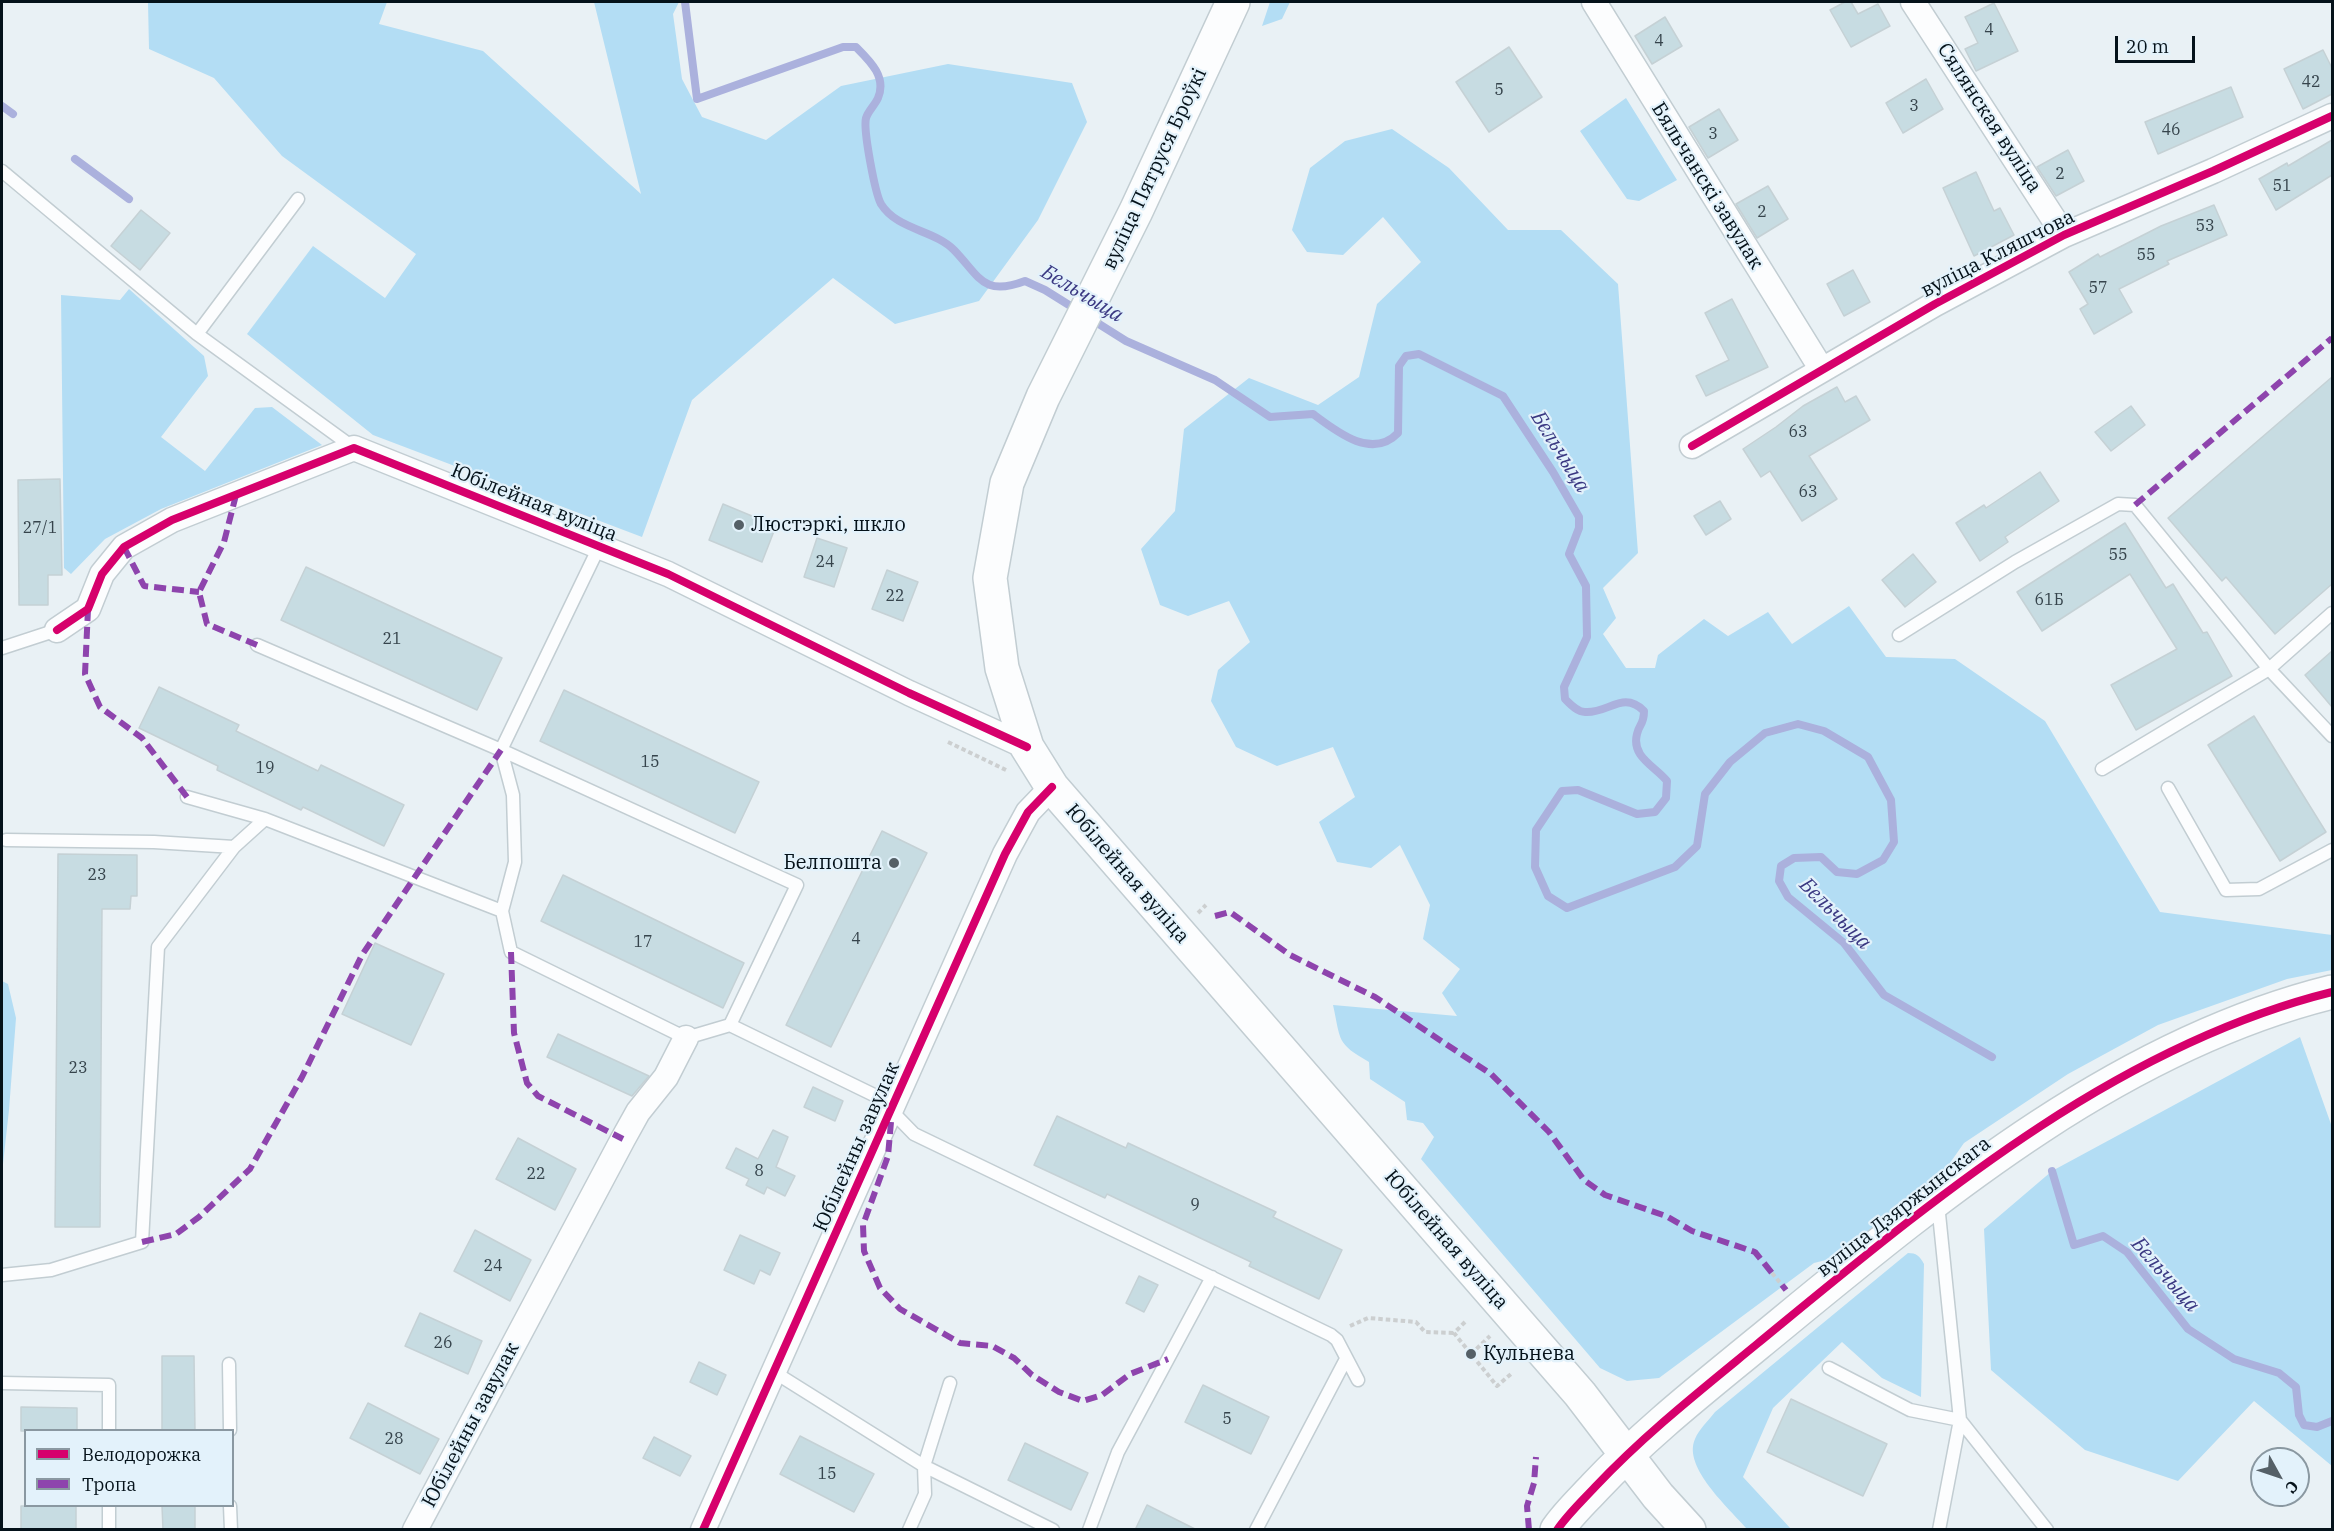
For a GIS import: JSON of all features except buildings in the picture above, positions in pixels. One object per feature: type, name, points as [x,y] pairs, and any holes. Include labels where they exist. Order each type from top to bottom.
[{"type":"main road","name":"вуліца Пятруся Броўкі","points":[[1027,747],[1002,668],[990,578],[1007,483],[1043,397],[1136,211],[1233,2]]},
{"type":"main road","name":"Юбілейная вуліца","points":[[1027,747],[1052,787],[1573,1386],[1658,1496],[1689,1530]]},
{"type":"main road","name":"вуліца Дзяржынскага","points":[[1557,1530],[1626,1454],[1766,1337],[1938,1199],[2008,1148],[2077,1104],[2169,1053],[2253,1017],[2332,992]]},
{"type":"street","name":"Бяльчанскі завулак","points":[[1594,2],[1821,369]]},
{"type":"street","name":"Сялянская вуліца","points":[[1913,2],[2064,236]]},
{"type":"street","name":"вуліца Кляшчова","points":[[1692,446],[1935,304],[2064,236],[2332,116]]},
{"type":"street","name":"Юбілейная вуліца","points":[[354,448],[668,573],[909,693],[1027,747]]},
{"type":"street","points":[[57,630],[88,609],[102,574],[124,547],[172,520],[354,448]]},
{"type":"street","name":"Юбілейны завулак","points":[[703,1530],[1005,854],[1028,812],[1052,787]]},
{"type":"street","name":"Юбілейны завулак","points":[[416,1530],[623,1139],[638,1112],[666,1077],[686,1038]]},
{"type":"lane","points":[[2,171],[196,334],[354,448]]},
{"type":"lane","points":[[196,334],[298,200]]},
{"type":"lane","points":[[1899,635],[2015,562],[2118,504],[2135,505],[2270,669],[2332,736]]},
{"type":"lane","points":[[599,547],[501,750],[513,795],[515,862],[502,911],[511,952],[686,1038],[730,1025],[878,1097],[914,1134],[1331,1335],[1337,1340],[1358,1380]]},
{"type":"lane","points":[[2102,769],[2270,669],[2332,613]]},
{"type":"lane","points":[[2,648],[57,630]]},
{"type":"lane","points":[[257,645],[501,750],[797,885],[730,1025]]},
{"type":"lane","points":[[2168,788],[2226,890],[2259,889],[2332,850]]},
{"type":"lane","points":[[187,797],[265,819],[502,911]]},
{"type":"lane","points":[[2,1275],[51,1270],[142,1242],[158,947],[234,847],[265,819]]},
{"type":"lane","points":[[6,840],[154,842],[234,847]]},
{"type":"lane","points":[[1938,1199],[1960,1420],[1939,1530]]},
{"type":"lane","points":[[1089,1530],[1118,1452],[1212,1277]]},
{"type":"lane","points":[[1256,1530],[1346,1359]]},
{"type":"lane","points":[[229,1364],[230,1429]]},
{"type":"lane","points":[[1828,1368],[1910,1410],[1960,1420],[2047,1530]]},
{"type":"lane","points":[[774,1372],[924,1466],[1053,1530]]},
{"type":"lane","points":[[2,1383],[110,1385],[109,1429]]},
{"type":"lane","points":[[909,1530],[925,1494],[924,1466],[950,1383]]},
{"type":"lane","points":[[109,1507],[109,1530]]},
{"type":"lane","points":[[230,1507],[231,1530]]},
{"type":"path","points":[[1772,1273],[1782,1285]]},
{"type":"path","points":[[1331,1335],[1368,1318],[1416,1322],[1425,1332],[1454,1333],[1465,1322]]},
{"type":"path","points":[[1454,1333],[1497,1386],[1511,1374]]},
{"type":"shaded area","points":[[148,2],[387,2],[379,24],[483,51],[641,194],[594,2],[679,2],[673,14],[682,79],[702,117],[766,140],[841,86],[948,64],[1072,83],[1087,122],[1038,220],[979,301],[895,324],[833,278],[692,400],[642,537],[373,435],[247,334],[313,246],[385,298],[416,254],[282,156],[214,78],[149,49]]},
{"type":"shaded area","points":[[1270,2],[1290,2],[1282,19],[1262,26]]},
{"type":"shaded area","points":[[1626,98],[1677,180],[1639,201],[1627,199],[1580,131]]},
{"type":"shaded area","points":[[1392,129],[1449,168],[1508,230],[1561,230],[1618,284],[1638,553],[1603,588],[1616,618],[1603,634],[1626,668],[1655,668],[1658,655],[1704,619],[1728,636],[1768,612],[1792,644],[1849,606],[1886,657],[1955,659],[2045,721],[2160,912],[2332,935],[2332,970],[2287,979],[2158,1025],[2068,1074],[1964,1143],[1945,1170],[1834,1258],[1814,1263],[1659,1378],[1627,1381],[1600,1368],[1421,1159],[1434,1137],[1423,1123],[1407,1120],[1405,1102],[1370,1079],[1369,1062],[1345,1045],[1339,1034],[1333,1005],[1457,1016],[1442,993],[1460,969],[1423,939],[1430,905],[1400,845],[1371,868],[1337,862],[1319,822],[1355,797],[1333,747],[1277,766],[1236,747],[1211,701],[1218,670],[1250,642],[1229,601],[1188,616],[1160,605],[1141,549],[1175,511],[1184,429],[1249,378],[1318,405],[1359,377],[1377,304],[1421,262],[1383,217],[1343,255],[1307,252],[1292,230],[1310,168],[1345,141]]},
{"type":"shaded area","points":[[129,289],[204,356],[208,376],[161,437],[205,471],[255,408],[272,407],[322,445],[161,509],[105,539],[71,574],[64,568],[61,295],[120,300]]},
{"type":"shaded area","points":[[2,981],[8,984],[16,1018],[2,1173]]},
{"type":"shaded area","points":[[2300,1037],[2332,1127],[2332,1466],[2254,1401],[2178,1481],[2085,1450],[1991,1370],[1984,1229],[2052,1171]]},
{"type":"shaded area","points":[[1908,1253],[1918,1256],[1924,1264],[1921,1397],[1882,1378],[1842,1342],[1773,1408],[1743,1477],[1791,1529],[1747,1529],[1701,1475],[1693,1450],[1697,1435],[1715,1412]]},
{"type":"waterway","name":"Бельчыца","points":[[685,2],[697,99],[843,47],[856,47],[879,76],[878,98],[867,115],[866,125],[876,188],[881,204],[888,213],[906,225],[946,243],[984,282],[1000,287],[1025,281],[1045,290],[1077,310]]},
{"type":"waterway","points":[[2,106],[13,114]]},
{"type":"waterway","points":[[75,159],[129,199]]},
{"type":"waterway","name":"Бельчыца","points":[[1091,319],[1126,341],[1215,380],[1270,417],[1313,414],[1344,435],[1366,444],[1388,441],[1398,433],[1399,366],[1406,356],[1419,354],[1503,396],[1553,472],[1579,517],[1579,528],[1569,554],[1586,586],[1587,637],[1564,687],[1565,699],[1582,712],[1593,712],[1622,703],[1636,705],[1644,711],[1637,734],[1637,749],[1667,781],[1666,798],[1655,812],[1637,814],[1578,790],[1562,791],[1536,830],[1535,867],[1548,896],[1567,908],[1675,867],[1697,846],[1705,794],[1730,762],[1765,733],[1798,724],[1824,731],[1868,757],[1891,800],[1894,842],[1883,860],[1857,874],[1837,872],[1821,857],[1794,858],[1781,866],[1779,881],[1788,897],[1844,943],[1884,995],[1992,1057]]},
{"type":"waterway","name":"Бельчыца","points":[[2052,1171],[2074,1245],[2103,1236],[2127,1252],[2188,1329],[2234,1359],[2279,1373],[2296,1387],[2299,1415],[2304,1425],[2317,1427],[2332,1421]]},
{"type":"marked path","points":[[2135,505],[2332,338]]},
{"type":"marked path","points":[[236,495],[224,542],[199,592],[207,624],[257,645]]},
{"type":"marked path","points":[[124,547],[144,586],[199,592]]},
{"type":"marked path","points":[[88,609],[85,674],[100,707],[142,738],[187,797]]},
{"type":"marked path","points":[[142,1242],[176,1234],[199,1217],[250,1169],[302,1077],[362,955],[501,750]]},
{"type":"marked path","points":[[1215,916],[1230,912],[1290,955],[1375,997],[1491,1074],[1549,1132],[1584,1180],[1605,1195],[1666,1216],[1692,1231],[1755,1252],[1772,1273]]},
{"type":"marked path","points":[[511,952],[514,1033],[527,1083],[538,1096],[623,1139]]},
{"type":"marked path","points":[[891,1122],[888,1156],[863,1225],[864,1251],[880,1288],[900,1309],[960,1343],[992,1346],[1014,1358],[1032,1375],[1059,1392],[1083,1401],[1102,1395],[1130,1374],[1168,1359]]},
{"type":"marked path","points":[[1782,1285],[1786,1290]]},
{"type":"marked path","points":[[1529,1530],[1527,1506],[1534,1483],[1536,1457]]},
{"type":"cycle path","points":[[1692,446],[1935,304],[2064,235],[2213,171],[2332,116]]},
{"type":"cycle path","points":[[57,630],[88,609],[102,574],[124,547],[172,520],[354,448],[668,574],[909,693],[1027,747]]},
{"type":"cycle path","points":[[703,1530],[1005,854],[1028,812],[1052,787]]},
{"type":"cycle path","points":[[1557,1530],[1614,1468],[1694,1395],[1888,1237],[1956,1185],[2026,1136],[2098,1090],[2173,1050],[2251,1017],[2332,992]]},
{"type":"place","name":"Люстэркі, шкло","points":[[739,525]]},
{"type":"place","name":"Белпошта","points":[[894,863]]},
{"type":"place","name":"Кульнева","points":[[1471,1354]]}]
